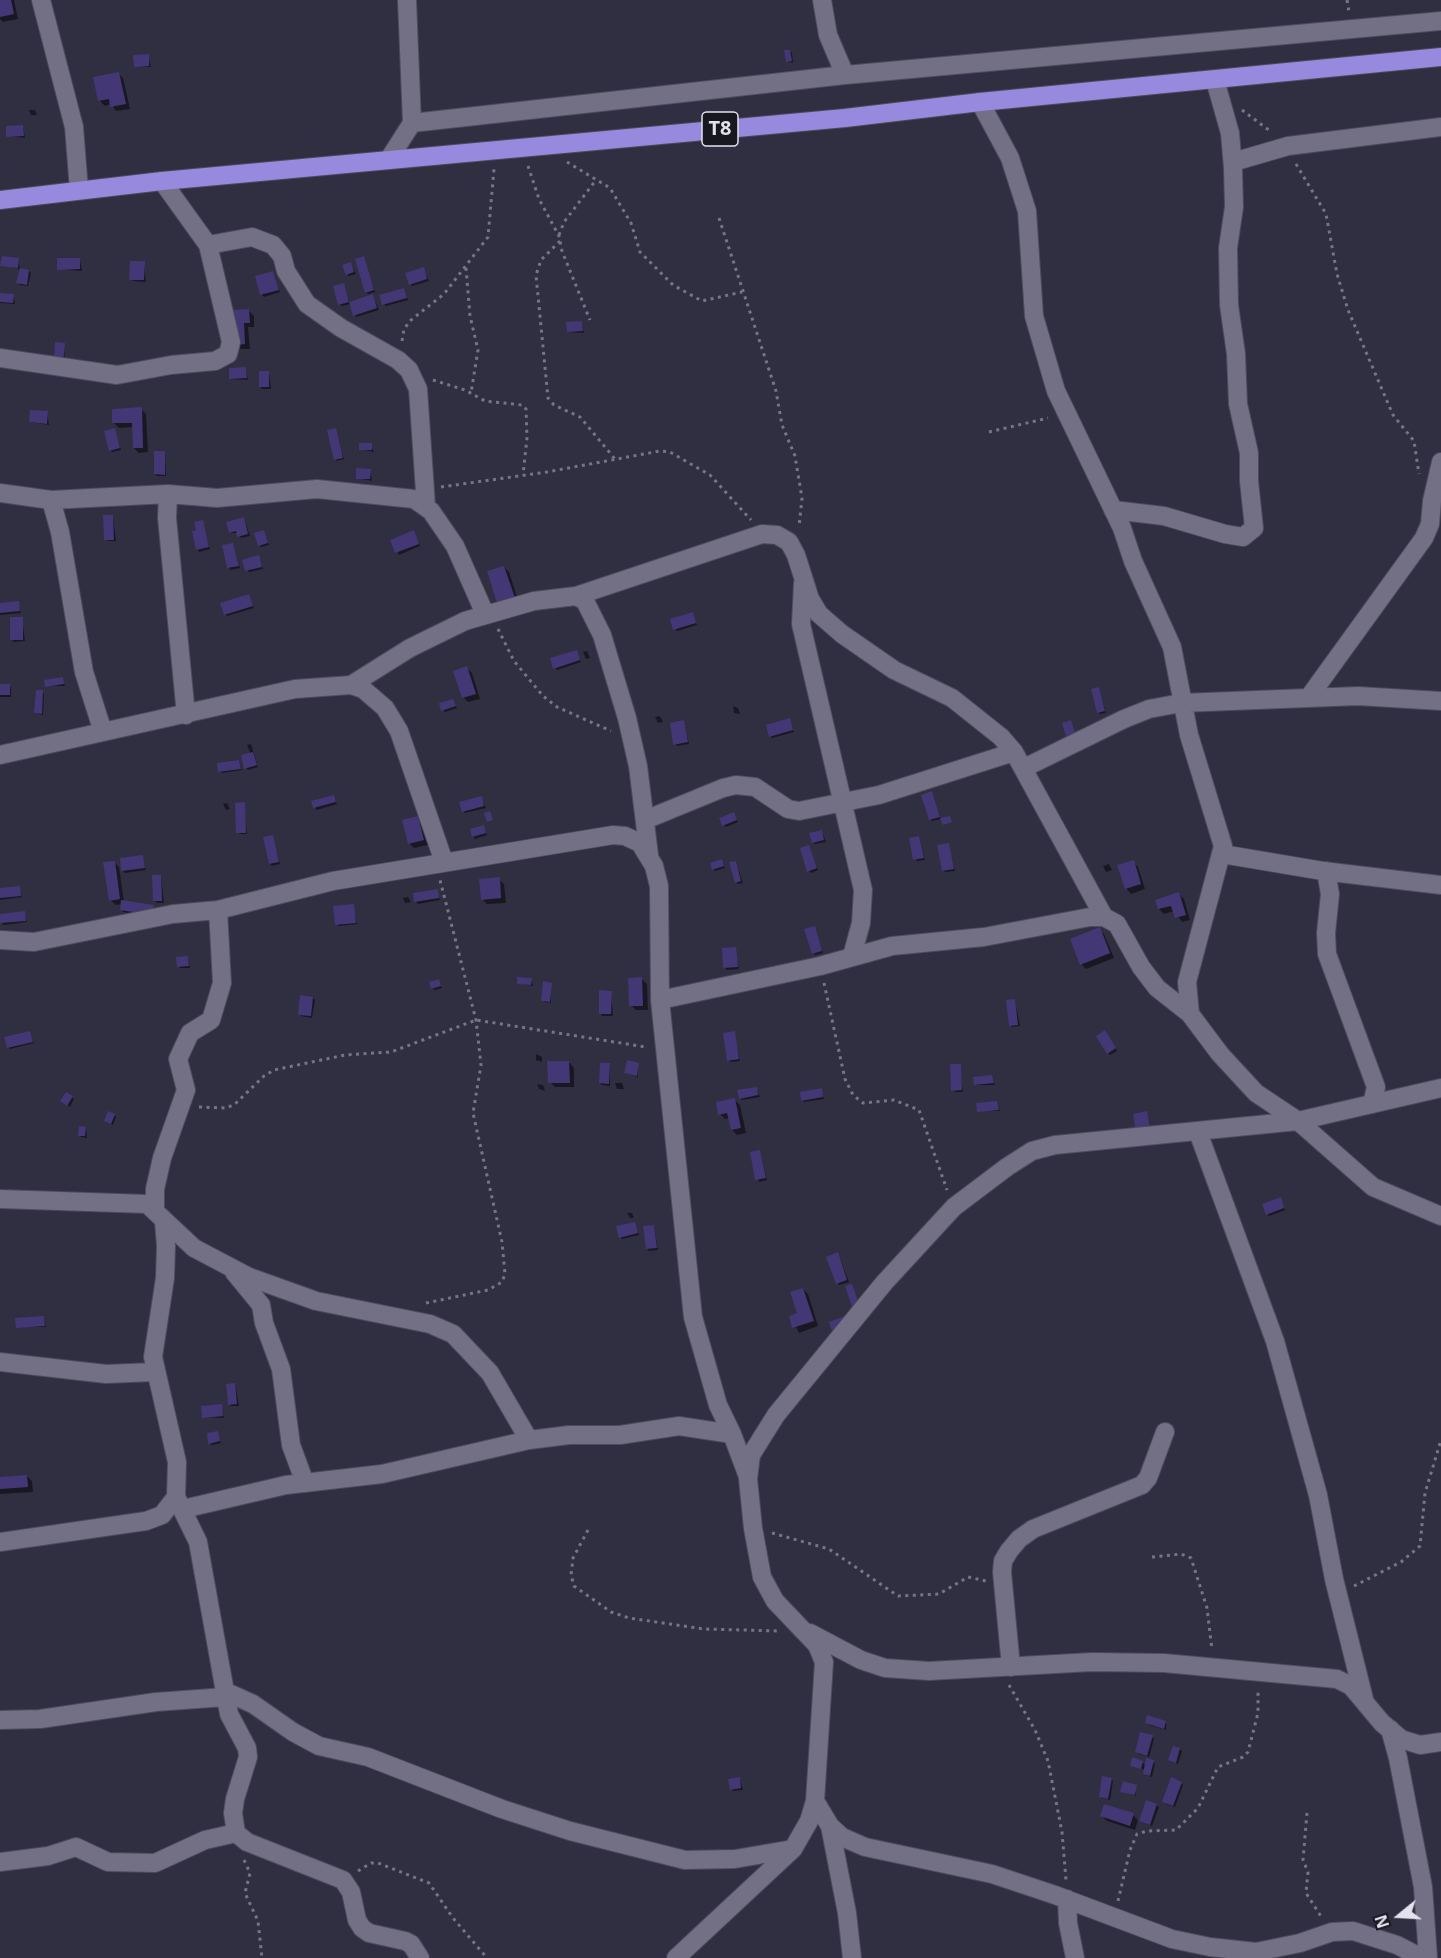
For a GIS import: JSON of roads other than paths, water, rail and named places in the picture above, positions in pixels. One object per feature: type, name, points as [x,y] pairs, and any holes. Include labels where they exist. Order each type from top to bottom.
[{"type":"highway","name":"T8","points":[[0,200],[162,180],[845,118],[980,102],[1217,89],[1441,57]]},
{"type":"street","points":[[41,0],[74,127],[79,190]]},
{"type":"street","points":[[389,159],[412,123],[407,0]]},
{"type":"street","points":[[822,0],[828,35],[845,75]]},
{"type":"street","points":[[412,123],[532,112],[845,75],[1441,21]]},
{"type":"street","points":[[1113,510],[1164,516],[1243,537],[1254,528],[1249,481],[1249,453],[1237,394],[1236,354],[1228,295],[1233,162],[1230,133],[1217,89]]},
{"type":"street","points":[[980,102],[1010,158],[1028,211],[1034,316],[1056,391],[1113,510],[1140,579],[1172,646],[1181,703],[1220,835],[1222,854],[1187,982],[1190,1014]]},
{"type":"street","points":[[1233,162],[1287,146],[1441,127]]},
{"type":"street","points":[[0,358],[117,375],[171,365],[215,361],[224,357],[231,350],[208,245],[162,180]]},
{"type":"street","points":[[208,245],[252,237],[273,245],[282,256],[291,279],[307,304],[341,328],[398,360],[411,373],[418,389],[425,498],[455,546],[488,613]]},
{"type":"street","points":[[1309,697],[1424,538],[1430,524],[1432,501],[1441,462]]},
{"type":"street","points":[[0,493],[51,500],[168,494],[217,498],[317,489],[414,499],[425,498]]},
{"type":"street","points":[[168,494],[167,518],[186,715]]},
{"type":"street","points":[[51,500],[60,532],[84,672],[103,732]]},
{"type":"street","points":[[351,685],[410,648],[488,613],[534,601],[576,596],[762,534],[777,536],[789,542],[804,576],[810,600],[819,614],[842,634],[894,670],[952,698],[1001,737],[1014,752],[1104,917]]},
{"type":"street","points":[[804,576],[801,624],[863,890],[861,923],[852,956]]},
{"type":"street","points":[[576,596],[585,601],[592,610],[602,635],[632,741],[649,855],[658,886],[660,1000],[693,1317],[718,1405],[732,1434],[748,1479]]},
{"type":"street","points":[[0,755],[295,689],[351,685],[363,689],[386,708],[399,731],[411,761],[440,862]]},
{"type":"street","points":[[1024,768],[1124,719],[1149,709],[1181,703],[1358,696],[1441,701]]},
{"type":"street","points":[[645,820],[723,788],[736,785],[755,787],[788,809],[799,811],[879,795],[1014,752]]},
{"type":"street","points":[[0,940],[34,942],[173,914],[218,910],[333,881],[613,835],[634,839],[649,855]]},
{"type":"street","points":[[1222,854],[1326,871],[1441,885]]},
{"type":"street","points":[[1326,871],[1330,884],[1326,933],[1327,954],[1376,1087],[1372,1104]]},
{"type":"street","points":[[218,910],[222,983],[211,1020],[190,1033],[178,1059],[186,1086],[162,1158],[155,1189],[166,1246],[165,1278],[156,1324],[154,1372],[177,1462],[180,1503],[198,1542],[220,1654],[225,1694],[234,1727],[244,1737],[248,1757],[235,1799],[230,1834]]},
{"type":"street","points":[[660,1000],[820,966],[892,946],[984,937],[1090,917],[1104,917],[1117,924],[1141,967],[1157,988],[1190,1014],[1220,1054],[1256,1093],[1298,1121],[1373,1187],[1441,1216]]},
{"type":"street","points":[[676,1958],[694,1952],[793,1850],[810,1821],[815,1801],[824,1662],[818,1645],[775,1601],[762,1577],[753,1528],[748,1479],[751,1455],[776,1415],[884,1283],[954,1208],[1032,1151],[1055,1144],[1298,1121],[1441,1088]]},
{"type":"street","points":[[1198,1132],[1275,1341],[1318,1494],[1341,1604],[1365,1701]]},
{"type":"street","points":[[0,1199],[147,1204],[194,1248],[233,1270],[316,1301],[430,1324],[453,1334],[490,1373],[529,1440]]},
{"type":"street","points":[[233,1270],[261,1305],[264,1323],[281,1369],[291,1445],[304,1483]]},
{"type":"street","points":[[0,1362],[106,1374],[154,1372]]},
{"type":"street","points":[[0,1542],[146,1521],[162,1515],[180,1503],[304,1483],[382,1474],[529,1440],[569,1435],[620,1435],[679,1426],[732,1434]]},
{"type":"street","points":[[1003,1668],[1004,1561],[1019,1539],[1033,1529],[1142,1485],[1149,1478],[1165,1432]]},
{"type":"street","points":[[805,1631],[861,1660],[885,1668],[929,1671],[1092,1662],[1213,1667],[1336,1679],[1351,1686],[1390,1730],[1401,1738],[1420,1745],[1441,1742]]},
{"type":"street","points":[[0,1720],[40,1719],[225,1694],[253,1704],[293,1732],[319,1746],[378,1761],[502,1809],[570,1831],[685,1860],[735,1858],[793,1850]]},
{"type":"street","points":[[1390,1730],[1398,1758],[1422,1878],[1428,1958]]},
{"type":"street","points":[[815,1801],[830,1826],[842,1837],[865,1847],[992,1874],[1067,1899],[1172,1940],[1256,1952],[1300,1943],[1327,1934],[1353,1931],[1367,1933],[1422,1958]]},
{"type":"street","points":[[830,1826],[847,1913],[852,1958]]},
{"type":"street","points":[[0,1862],[36,1858],[76,1847],[108,1862],[155,1863],[205,1839],[230,1834],[343,1880],[351,1892],[357,1920],[362,1928],[369,1933],[411,1944],[420,1958]]},
{"type":"street","points":[[1067,1899],[1068,1923],[1075,1958]]}]
